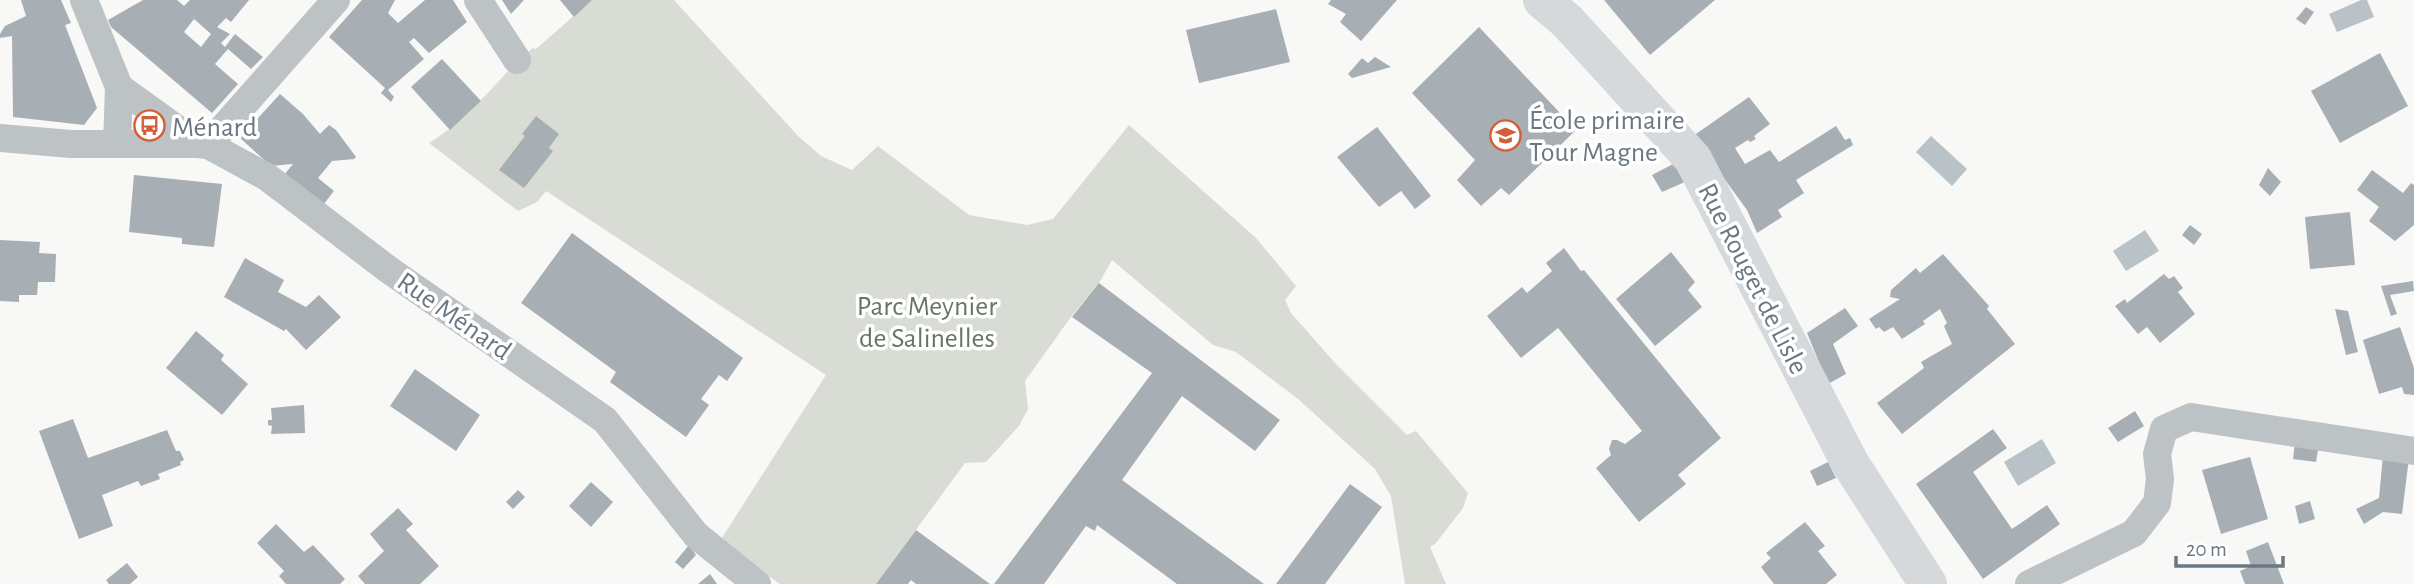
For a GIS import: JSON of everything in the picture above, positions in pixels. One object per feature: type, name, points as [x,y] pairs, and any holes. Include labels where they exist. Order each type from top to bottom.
[{"type":"street","points":[[84,0],[120,87],[117,144]]},
{"type":"street","points":[[0,138],[71,144],[203,145],[336,0]]},
{"type":"street","points":[[478,0],[517,60]]},
{"type":"street","name":"Rue Rouget de Lisle","points":[[1542,0],[1567,21],[1693,159],[1850,463],[1928,584]]},
{"type":"street","name":"Rue Ménard","points":[[120,87],[203,145],[267,177],[390,270],[605,419],[696,535],[757,584]]},
{"type":"street","points":[[2029,584],[2134,533],[2157,503],[2160,479],[2157,454],[2164,429],[2191,417],[2414,451]]},
{"type":"green space","name":"Parc Meynier de Salinelles","points":[[592,0],[674,0],[798,136],[821,156],[852,170],[878,146],[969,215],[1027,225],[1053,219],[1129,125],[1256,238],[1296,286],[1285,300],[1291,313],[1336,364],[1407,435],[1416,431],[1468,493],[1463,508],[1430,547],[1446,584],[1405,584],[1391,496],[1375,469],[1297,398],[1236,352],[1213,345],[1112,260],[1099,283],[1025,381],[1028,409],[1019,426],[986,462],[965,463],[876,584],[780,584],[720,541],[826,375],[546,191],[537,202],[518,211],[429,143],[463,118],[519,60],[533,48],[536,49]]},
{"type":"shaded area","points":[[2367,0],[2374,17],[2337,32],[2329,14]]},
{"type":"shaded area","points":[[1931,136],[1967,169],[1952,186],[1916,152]]},
{"type":"shaded area","points":[[2145,230],[2159,251],[2126,271],[2113,251]]},
{"type":"shaded area","points":[[2042,439],[2056,463],[2018,486],[2004,462]]},
{"type":"building","points":[[21,0],[61,0],[71,23],[65,25],[97,108],[84,125],[13,117],[12,36],[0,38],[0,34],[5,26],[26,16]]},
{"type":"building","points":[[143,0],[177,0],[184,6],[190,0],[249,0],[231,22],[226,18],[217,27],[230,34],[221,43],[225,47],[235,34],[263,57],[251,69],[228,49],[215,64],[238,84],[212,113],[111,27],[108,20]],"holes":[[[194,19],[211,34],[201,47],[184,32]]]},
{"type":"building","points":[[362,0],[395,0],[388,13],[398,23],[425,0],[453,0],[467,22],[429,53],[414,38],[409,42],[424,59],[388,90],[394,97],[391,102],[381,93],[385,88],[329,37]]},
{"type":"building","points":[[502,0],[524,0],[511,14]]},
{"type":"building","points":[[560,0],[592,0],[574,17]]},
{"type":"building","points":[[1331,0],[1397,0],[1361,41],[1340,22],[1346,14],[1328,4]]},
{"type":"building","points":[[1604,0],[1715,0],[1650,55]]},
{"type":"building","points":[[2306,7],[2314,12],[2305,25],[2296,19]]},
{"type":"building","points":[[1276,9],[1290,62],[1199,83],[1186,30]]},
{"type":"building","points":[[1479,27],[1576,130],[1509,195],[1501,188],[1481,206],[1457,180],[1475,160],[1412,93]]},
{"type":"building","points":[[2380,53],[2408,106],[2340,143],[2311,91]]},
{"type":"building","points":[[1375,57],[1391,67],[1352,78],[1348,74],[1362,58],[1368,63]]},
{"type":"building","points":[[442,59],[481,101],[450,130],[411,87]]},
{"type":"building","points":[[280,94],[303,114],[320,134],[329,125],[336,130],[356,157],[332,161],[318,178],[334,191],[323,205],[284,175],[293,164],[271,166],[240,138]]},
{"type":"building","points":[[1749,97],[1770,124],[1754,136],[1756,139],[1750,142],[1748,140],[1735,148],[1745,164],[1770,150],[1779,162],[1836,126],[1845,140],[1850,138],[1853,145],[1796,180],[1804,193],[1778,210],[1782,217],[1757,233],[1747,210],[1693,136]]},
{"type":"building","points":[[536,116],[559,134],[549,148],[553,151],[524,188],[499,170],[525,136],[522,134]]},
{"type":"building","points":[[1377,127],[1431,196],[1415,209],[1401,191],[1379,207],[1337,157]]},
{"type":"building","points":[[1675,163],[1685,182],[1662,192],[1652,175]]},
{"type":"building","points":[[2268,168],[2281,182],[2270,196],[2259,185]]},
{"type":"building","points":[[2372,170],[2403,193],[2411,183],[2414,185],[2414,225],[2395,241],[2369,221],[2379,207],[2357,190]]},
{"type":"building","points":[[134,175],[222,184],[214,247],[182,244],[182,238],[129,232]]},
{"type":"building","points":[[2350,212],[2355,265],[2310,269],[2305,217]]},
{"type":"building","points":[[2190,225],[2202,234],[2194,245],[2182,235]]},
{"type":"building","points":[[572,233],[743,358],[727,381],[719,375],[701,399],[709,405],[686,437],[610,382],[616,372],[521,303]]},
{"type":"building","points":[[0,240],[40,242],[39,253],[56,254],[55,282],[38,282],[37,295],[19,295],[19,302],[0,301]]},
{"type":"building","points":[[1564,248],[1721,438],[1678,475],[1686,484],[1639,522],[1596,468],[1611,455],[1609,449],[1612,440],[1625,444],[1642,431],[1558,328],[1521,358],[1487,316],[1522,287],[1527,293],[1552,271],[1546,263]]},
{"type":"building","points":[[1671,252],[1695,282],[1688,290],[1702,307],[1655,346],[1616,299]]},
{"type":"building","points":[[1943,254],[1989,306],[1987,309],[2015,344],[1902,434],[1877,403],[1924,368],[1921,362],[1952,344],[1944,326],[1947,323],[1940,309],[1923,321],[1925,324],[1902,339],[1893,327],[1884,332],[1879,327],[1876,329],[1869,319],[1900,299],[1890,297],[1891,290],[1916,268],[1920,273]]},
{"type":"building","points":[[245,258],[284,280],[278,292],[306,307],[319,295],[341,317],[306,350],[286,329],[284,331],[224,297]]},
{"type":"building","points":[[2164,274],[2169,279],[2174,276],[2183,288],[2178,292],[2195,314],[2160,343],[2147,327],[2138,334],[2115,306],[2125,299],[2127,303]]},
{"type":"building","points":[[2413,281],[2414,291],[2390,295],[2397,314],[2391,316],[2381,286]]},
{"type":"building","points":[[1099,283],[1280,420],[1255,451],[1182,396],[1122,480],[1264,584],[1177,584],[1097,525],[1095,531],[1086,526],[1044,584],[994,584],[1152,373],[1072,317]]},
{"type":"building","points":[[1845,308],[1858,326],[1833,344],[1846,374],[1828,384],[1807,333]]},
{"type":"building","points":[[2335,309],[2348,311],[2358,352],[2346,355]]},
{"type":"building","points":[[2400,327],[2414,368],[2414,395],[2404,394],[2402,387],[2379,394],[2363,340]]},
{"type":"building","points":[[196,331],[224,355],[221,360],[248,384],[222,415],[166,368]]},
{"type":"building","points":[[415,369],[480,415],[456,451],[390,406]]},
{"type":"building","points":[[304,405],[305,433],[271,434],[272,426],[268,425],[268,420],[272,420],[271,408]]},
{"type":"building","points":[[2135,411],[2144,426],[2118,442],[2108,428]]},
{"type":"building","points":[[73,419],[88,458],[167,430],[176,451],[180,451],[184,460],[180,462],[181,465],[158,474],[160,479],[141,486],[138,481],[102,495],[113,526],[79,539],[39,431]]},
{"type":"building","points":[[1993,429],[2007,448],[1973,472],[2012,529],[2047,505],[2060,524],[1983,579],[1916,484]]},
{"type":"building","points":[[2295,441],[2319,444],[2316,462],[2293,459]]},
{"type":"building","points":[[2383,455],[2409,458],[2402,514],[2383,512],[2364,524],[2356,509],[2379,498]]},
{"type":"building","points":[[2250,457],[2268,519],[2221,534],[2202,470]]},
{"type":"building","points":[[1828,462],[1836,478],[1817,486],[1810,471]]},
{"type":"building","points":[[591,482],[613,502],[591,527],[569,506]]},
{"type":"building","points":[[1350,484],[1382,507],[1325,584],[1276,584]]},
{"type":"building","points":[[518,490],[525,497],[513,509],[506,502]]},
{"type":"building","points":[[2310,501],[2315,519],[2299,524],[2295,506]]},
{"type":"building","points":[[398,508],[413,524],[406,530],[439,566],[420,584],[365,584],[358,576],[384,551],[370,534]]},
{"type":"building","points":[[1805,522],[1825,546],[1818,551],[1837,575],[1826,584],[1774,584],[1761,567],[1771,558],[1766,553]]},
{"type":"building","points":[[276,524],[304,552],[313,545],[345,579],[340,584],[286,584],[279,576],[284,571],[257,543]]},
{"type":"building","points":[[916,530],[990,584],[916,584],[911,580],[908,584],[876,584]]},
{"type":"building","points":[[2268,542],[2284,584],[2245,584],[2240,571],[2251,566],[2246,551]]},
{"type":"building","points":[[689,545],[696,555],[683,569],[675,562]]},
{"type":"building","points":[[127,563],[138,577],[130,584],[109,584],[106,580]]},
{"type":"building","points":[[710,574],[717,584],[698,584]]},
{"type":"place","name":"Ménard","points":[[149,126]]},
{"type":"place","name":"École primaire Tour Magne","points":[[1506,135]]}]
